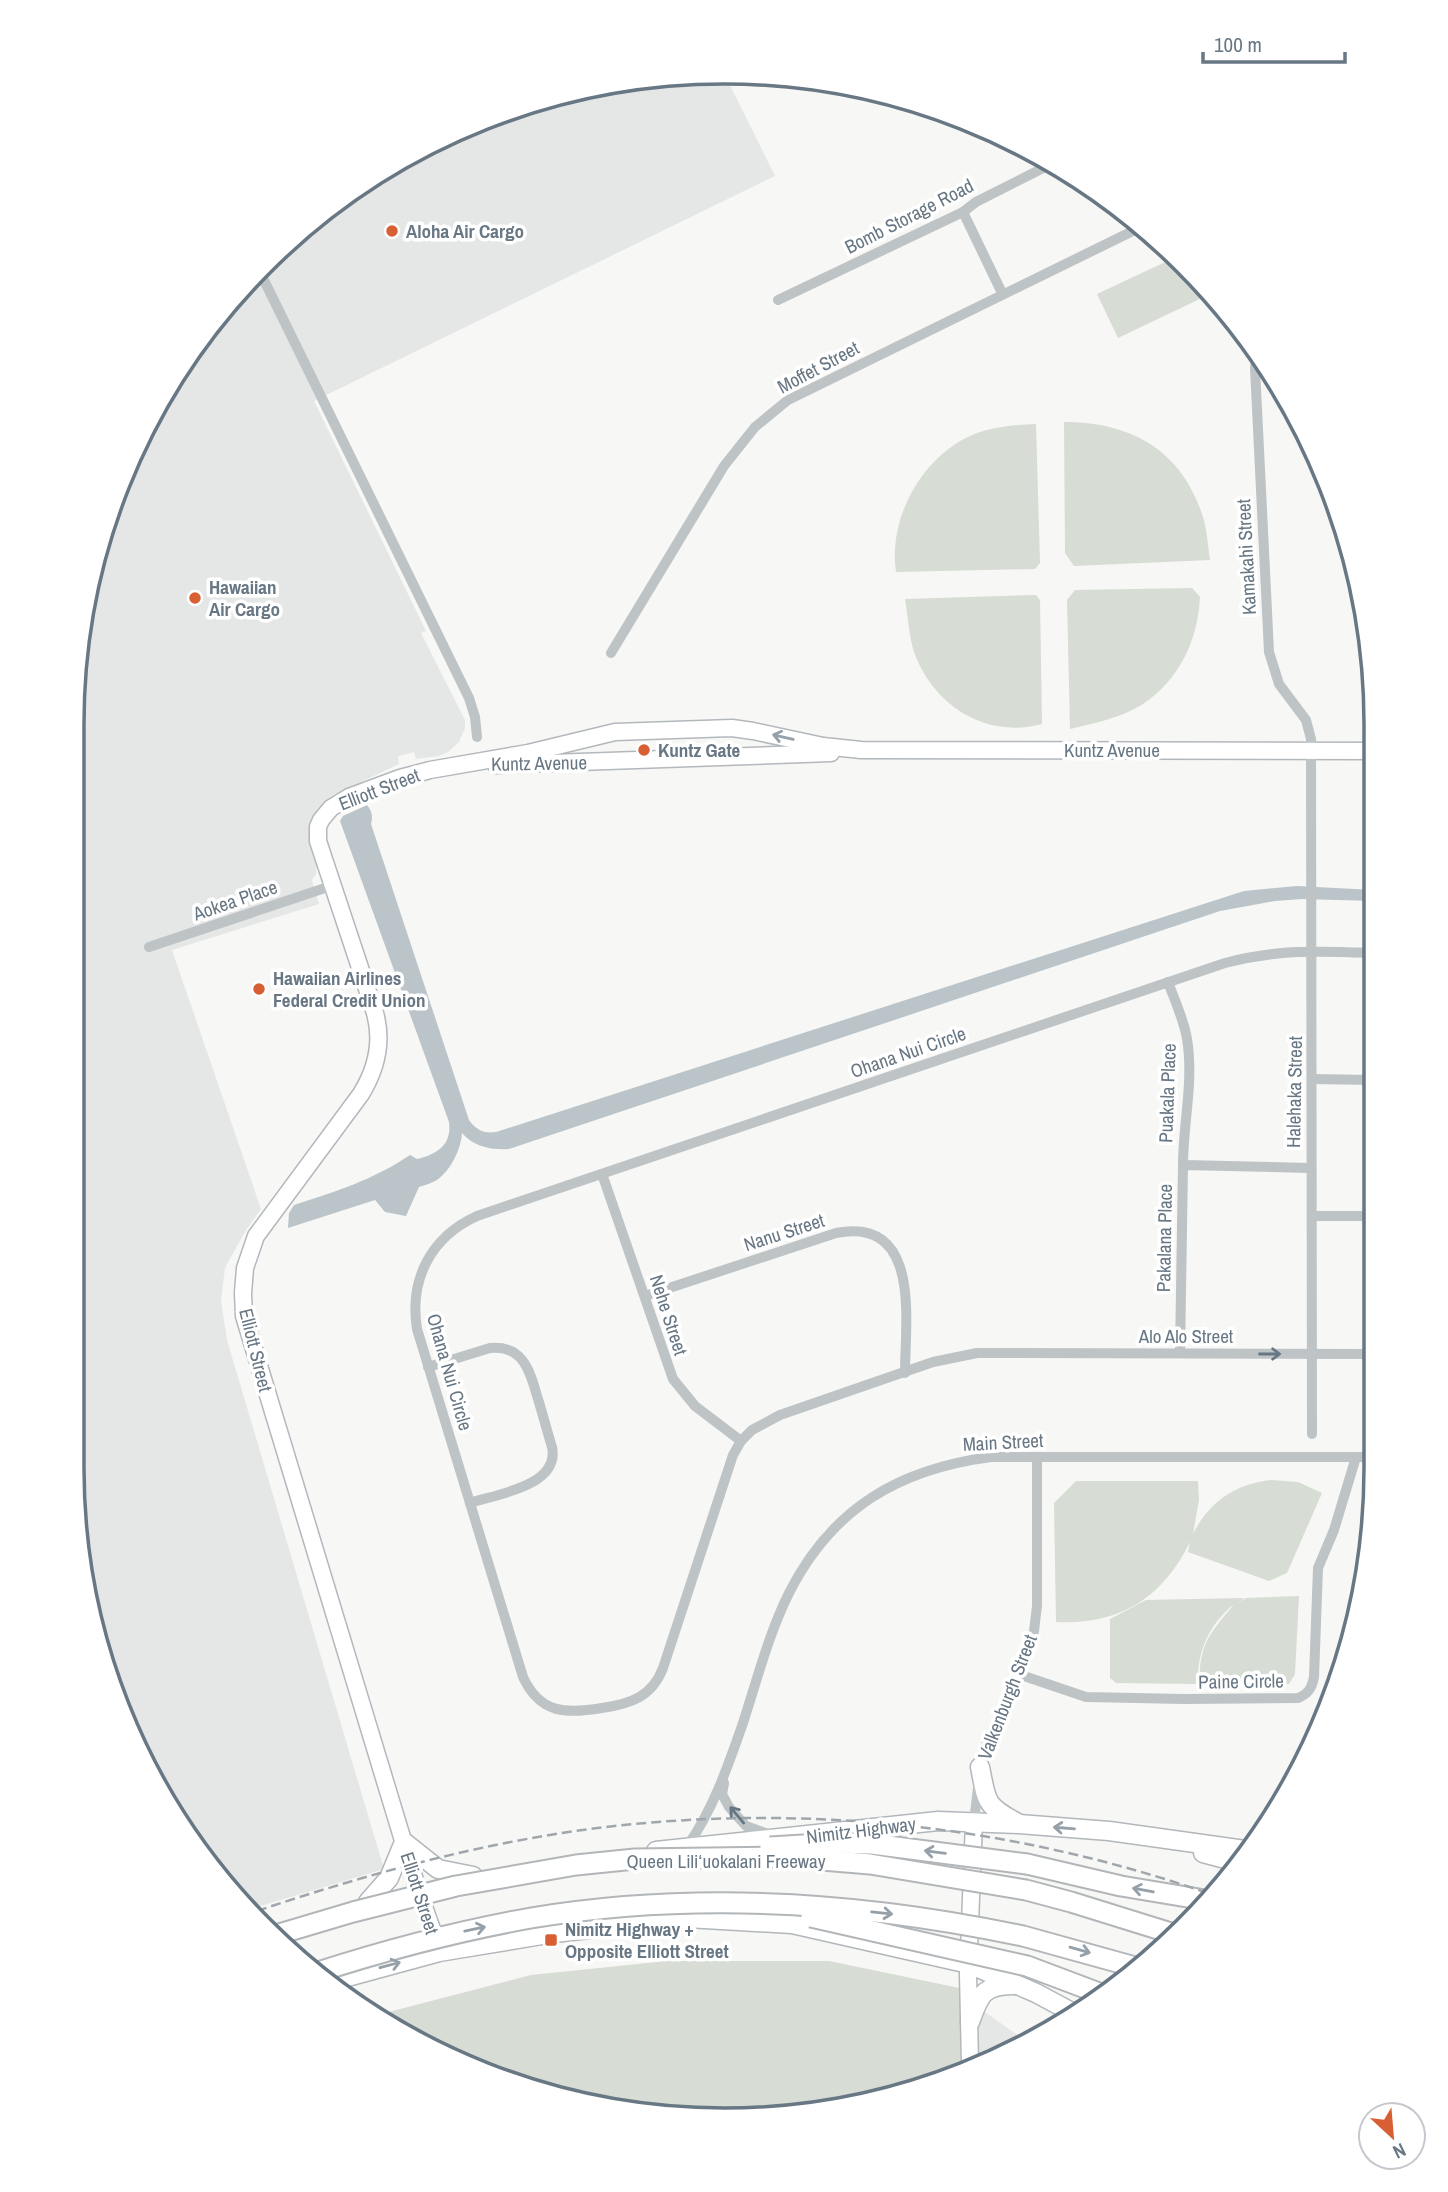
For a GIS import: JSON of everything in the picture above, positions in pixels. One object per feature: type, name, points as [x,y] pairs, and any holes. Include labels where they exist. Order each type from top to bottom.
[{"type":"highway","points":[[635,1859],[836,1843],[872,1844],[1027,1864],[1121,1886],[1197,1899]]},
{"type":"highway","name":"Queen Liliʻuokalani Freeway","points":[[284,1933],[456,1886],[562,1867],[635,1859],[800,1858],[870,1864],[1026,1890],[1166,1931]]},
{"type":"highway","points":[[717,1902],[861,1927],[1027,1966],[1093,1991]]},
{"type":"highway","points":[[326,1970],[415,1943],[533,1918],[657,1905],[717,1902],[823,1907],[923,1917],[1023,1936],[1127,1965]]},
{"type":"main road","points":[[980,1767],[986,1798],[995,1811],[1019,1824]]},
{"type":"main road","name":"Nimitz Highway","points":[[279,1929],[368,1902],[473,1876],[575,1859],[937,1821],[1109,1831],[1238,1849]]},
{"type":"main road","points":[[1109,1831],[1230,1860]]},
{"type":"main road","points":[[368,1902],[390,1878],[404,1842],[438,1869],[473,1876]]},
{"type":"main road","points":[[338,1979],[439,1952],[554,1933],[687,1918],[792,1924],[969,1964],[1018,1984],[1066,2009]]},
{"type":"main road","points":[[970,2022],[978,1998],[983,1993],[1003,1985],[1018,1984]]},
{"type":"main road","points":[[1036,1993],[1061,2012]]},
{"type":"street","name":"Bomb Storage Road","points":[[778,300],[963,212],[976,202],[1042,169]]},
{"type":"street","points":[[963,212],[1002,293]]},
{"type":"street","name":"Moffet Street","points":[[611,653],[724,466],[755,427],[788,400],[1132,231]]},
{"type":"street","points":[[264,279],[469,698],[477,737]]},
{"type":"street","name":"Kamakahi Street","points":[[1255,367],[1269,653],[1279,684],[1306,720],[1311,749]]},
{"type":"street","name":"Kuntz Avenue","points":[[478,763],[615,732],[732,728],[850,750]]},
{"type":"street","name":"Halehaka Street","points":[[1311,749],[1312,1434]]},
{"type":"street","name":"Kuntz Avenue","points":[[478,763],[519,765],[819,755],[850,750],[1364,751]]},
{"type":"street","name":"Elliott Street","points":[[439,1952],[247,1328],[243,1306],[245,1269],[256,1236],[361,1094],[372,1074],[378,1052],[379,1032],[375,1013],[331,886],[317,835],[321,820],[331,808],[349,797],[430,770],[478,763]]},
{"type":"street","name":"Aokea Place","points":[[149,947],[331,886]]},
{"type":"street","name":"Ohana Nui Circle","points":[[1000,1352],[955,1357],[780,1415],[752,1430],[741,1441],[728,1467],[660,1676],[645,1694],[624,1705],[567,1712],[551,1707],[531,1692],[523,1677],[416,1329],[414,1301],[423,1268],[442,1239],[464,1222],[477,1216],[1252,956],[1312,950],[1364,953]]},
{"type":"street","name":"Puakala Place","points":[[1168,982],[1187,1036],[1189,1053],[1183,1166]]},
{"type":"street","points":[[1312,1079],[1364,1080]]},
{"type":"street","name":"Pakalana Place","points":[[1180,1353],[1183,1166],[1310,1168]]},
{"type":"street","name":"Nehe Street","points":[[602,1174],[668,1368],[679,1389],[695,1406],[741,1441]]},
{"type":"street","points":[[1312,1216],[1364,1216]]},
{"type":"street","name":"Nanu Street","points":[[645,1296],[836,1233],[869,1235],[890,1248],[902,1269],[905,1285],[905,1373]]},
{"type":"street","points":[[428,1367],[500,1347],[518,1354],[530,1371],[552,1447],[553,1458],[549,1467],[535,1482],[470,1503]]},
{"type":"street","name":"Alo Alo Street","points":[[1000,1352],[1364,1354]]},
{"type":"street","name":"Main Street","points":[[686,1848],[702,1826],[728,1766],[788,1595],[806,1563],[829,1534],[856,1508],[892,1484],[955,1462],[991,1457],[1364,1457]]},
{"type":"street","name":"Valkenburgh Street","points":[[970,2059],[969,1964],[974,1822],[980,1767],[982,1754],[1034,1632],[1037,1606],[1037,1457]]},
{"type":"street","name":"Paine Circle","points":[[1018,1674],[1086,1697],[1184,1699],[1303,1696],[1313,1685],[1314,1677],[1318,1568],[1334,1530],[1356,1457]]},
{"type":"street","name":"Main Street","points":[[728,1766],[722,1794],[729,1807],[746,1826],[784,1839]]},
{"type":"shaded area","points":[[730,84],[775,176],[314,401],[426,631],[421,633],[465,720],[465,728],[459,742],[448,752],[416,759],[414,752],[402,755],[398,757],[399,764],[332,796],[322,806],[311,822],[309,831],[317,865],[312,880],[319,904],[172,950],[261,1209],[225,1268],[221,1301],[227,1340],[384,1869],[258,1907],[216,1858],[192,1824],[150,1751],[118,1674],[96,1593],[89,1552],[84,1468],[84,724],[89,640],[96,599],[118,518],[133,479],[150,441],[192,368],[216,334],[271,271],[334,216],[368,192],[441,150],[518,118],[599,96],[640,89]]},
{"type":"shaded area","points":[[1166,261],[1202,298],[1118,338],[1097,294]]},
{"type":"shaded area","points":[[1064,422],[1111,427],[1132,434],[1167,457],[1194,494],[1204,522],[1210,560],[1074,566],[1065,553]]},
{"type":"shaded area","points":[[1036,424],[1040,563],[1035,569],[896,572],[897,532],[903,512],[922,476],[935,460],[951,447],[984,431]]},
{"type":"shaded area","points":[[1192,588],[1200,597],[1195,628],[1184,658],[1167,683],[1135,709],[1108,720],[1070,729],[1067,600],[1075,590]]},
{"type":"shaded area","points":[[1036,595],[1040,600],[1042,724],[1002,727],[965,714],[949,703],[923,672],[914,652],[905,599]]},
{"type":"shaded area","points":[[367,805],[370,809],[371,824],[469,1120],[484,1132],[496,1132],[1244,891],[1297,886],[1364,889],[1364,901],[1302,899],[1220,911],[509,1149],[483,1147],[462,1133],[451,1165],[437,1180],[419,1187],[406,1216],[385,1212],[375,1200],[288,1228],[289,1213],[294,1205],[369,1178],[410,1155],[417,1159],[431,1154],[442,1147],[449,1130],[449,1122],[340,821],[343,816]]},
{"type":"shaded area","points":[[1271,1480],[1298,1482],[1322,1493],[1287,1573],[1269,1581],[1188,1552],[1190,1542],[1166,1579],[1136,1604],[1100,1619],[1056,1622],[1054,1503],[1076,1481],[1198,1481],[1199,1500],[1193,1534],[1207,1513],[1224,1496],[1246,1486]]},
{"type":"shaded area","points":[[1299,1596],[1295,1674],[1289,1684],[1200,1685],[1204,1649],[1213,1631],[1234,1604],[1211,1630],[1206,1640],[1202,1650],[1198,1672],[1198,1684],[1116,1683],[1110,1678],[1110,1619],[1146,1600],[1244,1598],[1239,1602],[1246,1598]]},
{"type":"shaded area","points":[[667,1961],[829,1961],[969,1990],[970,2059],[890,2086],[808,2103],[766,2107],[682,2107],[599,2096],[518,2074],[441,2042],[388,2012],[531,1975]]},
{"type":"shaded area","points":[[985,2012],[1018,2036],[972,2058],[973,2025]]},
{"type":"railway","points":[[261,1910],[386,1871],[518,1841],[606,1827],[683,1820],[761,1818],[838,1820],[992,1838],[1142,1872],[1203,1892]]},
{"type":"place","name":"Aloha Air Cargo","points":[[392,231]]},
{"type":"place","name":"Hawaiian Air Cargo","points":[[195,598]]},
{"type":"place","name":"Kuntz Gate","points":[[644,750]]},
{"type":"place","name":"Hawaiian Airlines Federal Credit Union","points":[[259,989]]},
{"type":"place","name":"Nimitz Highway + Opposite Elliott Street","points":[[551,1940]]}]
